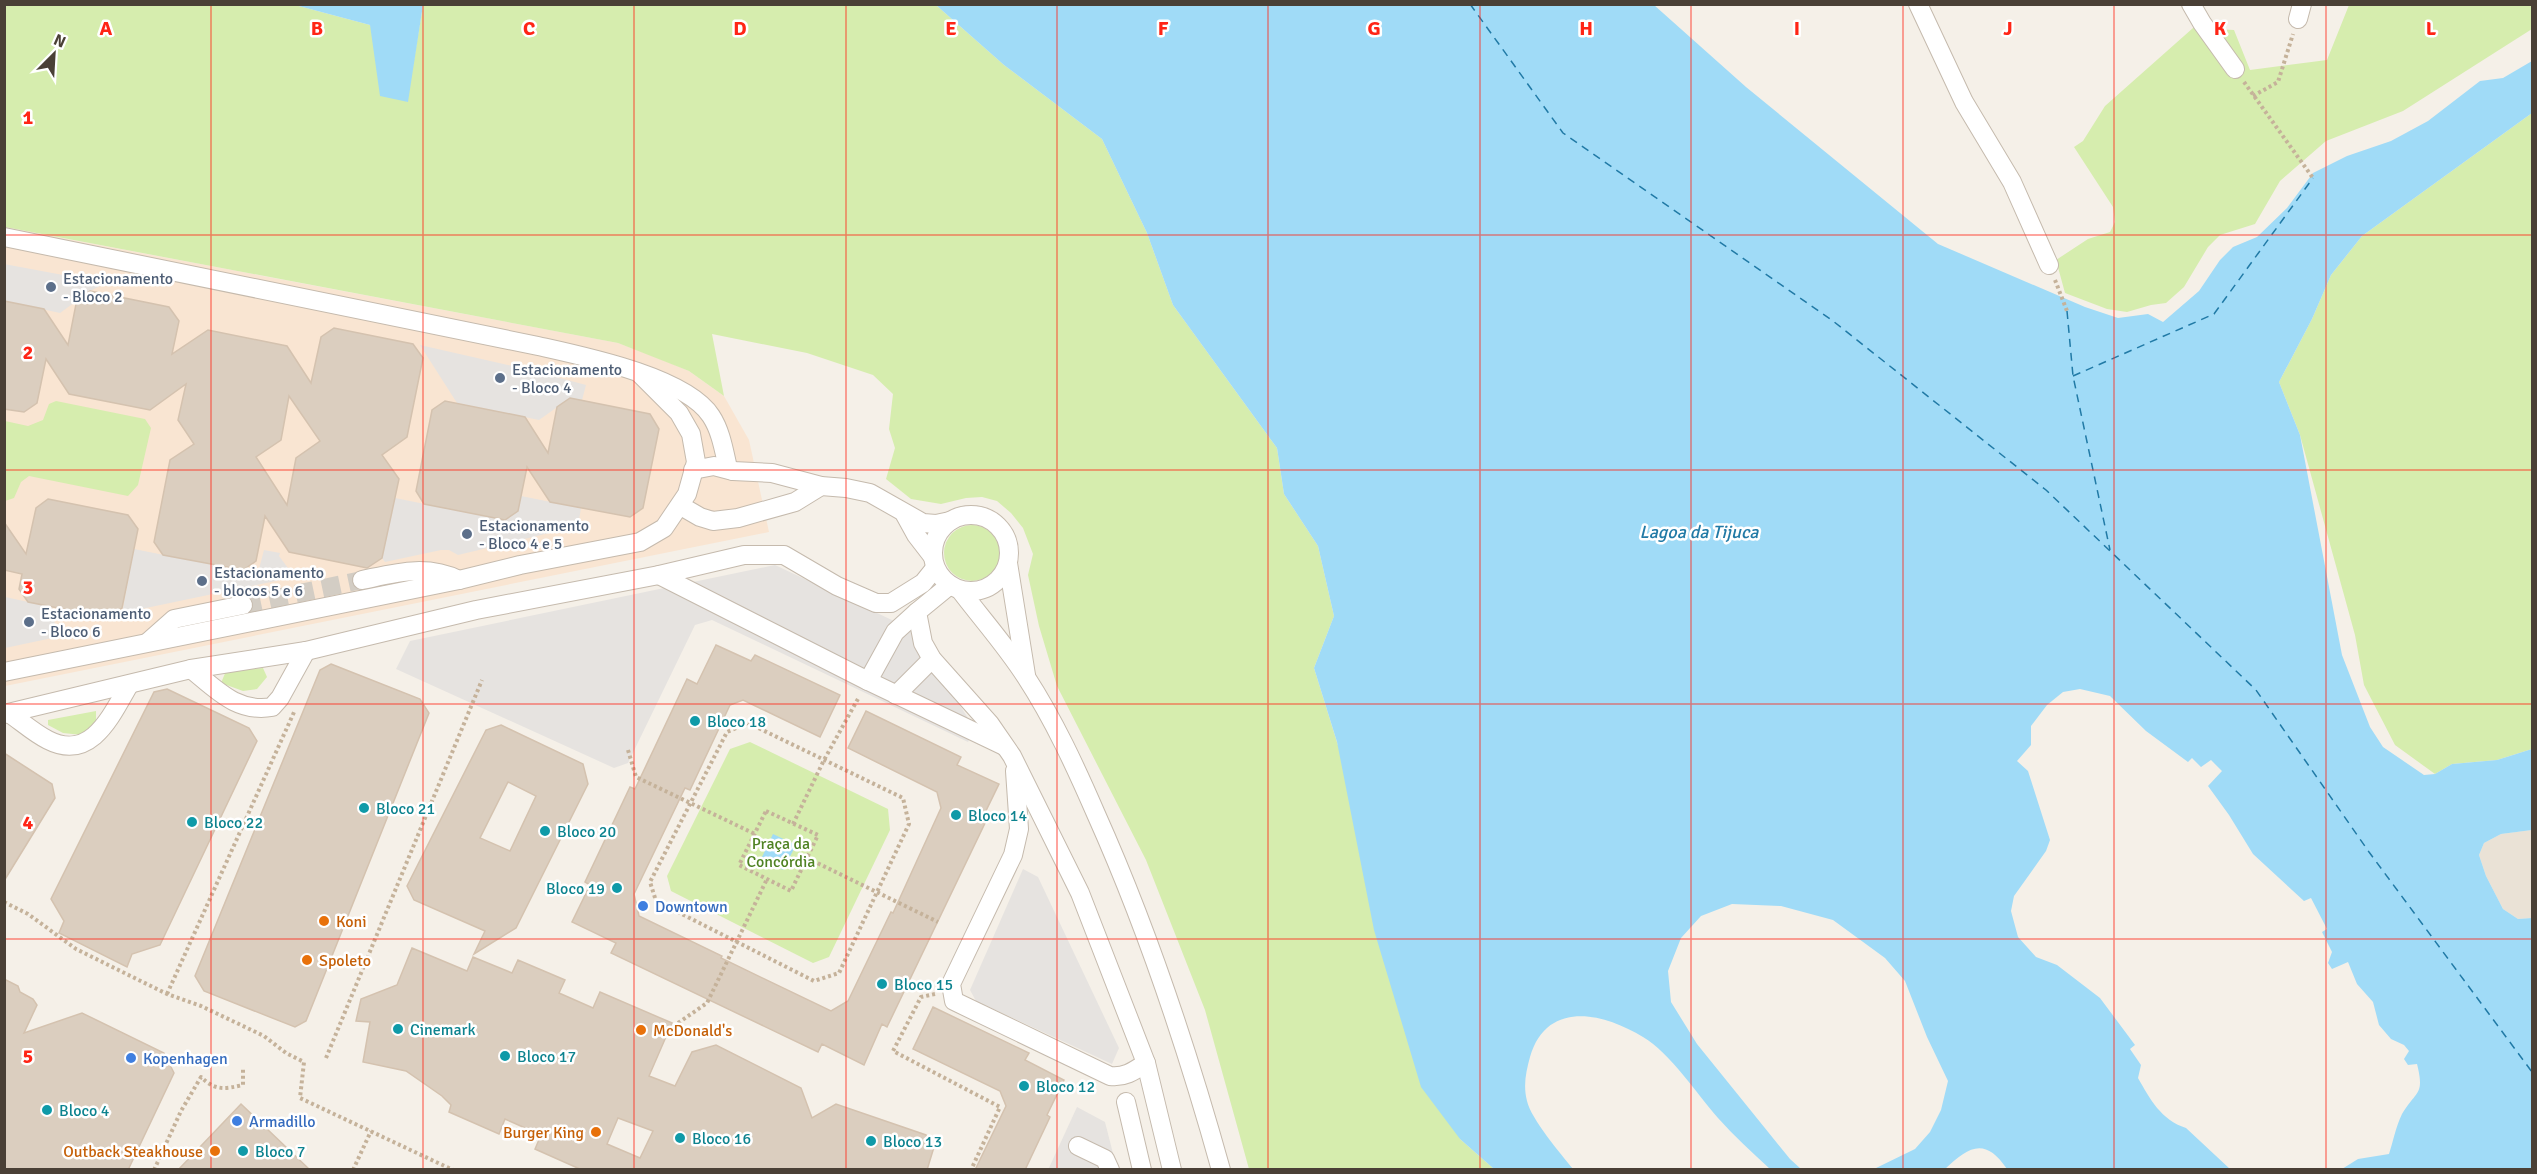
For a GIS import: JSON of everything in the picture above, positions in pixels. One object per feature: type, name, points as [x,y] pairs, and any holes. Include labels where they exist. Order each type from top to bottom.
[{"type":"street","points":[[1918,4],[1964,102],[2012,182],[2049,265]]},
{"type":"street","points":[[2191,4],[2235,69]]},
{"type":"street","points":[[4,237],[538,346],[589,358],[640,374],[690,396],[702,404],[712,416],[728,468],[733,471]]},
{"type":"street","points":[[4,672],[640,542],[663,528],[681,506],[687,494],[696,462],[691,434],[679,412],[640,374]]},
{"type":"street","points":[[693,470],[714,466],[733,471],[772,473],[821,486],[870,493],[905,515],[923,523],[936,524],[962,516],[975,515],[988,519],[999,526],[1006,537],[1026,677]]},
{"type":"street","points":[[681,506],[700,517],[713,521],[738,518],[795,502],[821,486]]},
{"type":"street","points":[[905,515],[934,562],[1026,677],[1078,774],[1124,876],[1165,985],[1221,1170]]},
{"type":"street","points":[[7,714],[191,669],[306,651],[476,610],[659,575],[744,555],[784,555],[837,586],[876,603],[891,603],[923,583],[934,562],[936,536],[950,521]]},
{"type":"street","points":[[868,681],[895,632],[917,612],[955,588],[973,592],[990,586],[1003,574],[1008,563]]},
{"type":"street","points":[[362,580],[411,570],[433,570],[459,580]]},
{"type":"street","points":[[659,575],[1010,755]]},
{"type":"street","points":[[148,642],[174,619],[243,606]]},
{"type":"street","points":[[917,612],[923,643],[932,659],[990,724],[1010,755],[1080,893],[1146,1063],[1172,1170]]},
{"type":"street","points":[[191,669],[239,705],[256,710],[272,707],[280,698],[306,651]]},
{"type":"street","points":[[896,695],[932,659]]},
{"type":"street","points":[[7,714],[49,740],[71,747],[87,742],[107,724],[129,686]]},
{"type":"street","points":[[1010,755],[1019,829],[1013,855],[951,984],[954,1001],[1110,1076],[1118,1077],[1128,1074],[1146,1063]]},
{"type":"street","points":[[1126,1102],[1142,1170]]},
{"type":"street","points":[[1078,1146],[1105,1159],[1110,1170]]},
{"type":"path","points":[[2253,96],[2278,82],[2300,12]]},
{"type":"path","points":[[2235,69],[2313,178]]},
{"type":"path","points":[[2049,265],[2067,311]]},
{"type":"path","points":[[326,1058],[482,680]]},
{"type":"path","points":[[793,824],[824,760],[868,681]]},
{"type":"path","points":[[166,994],[296,708]]},
{"type":"path","points":[[748,723],[824,760],[903,798],[909,824],[838,973],[814,981],[656,901],[650,882],[727,732],[748,723]]},
{"type":"path","points":[[628,750],[636,777],[755,834]]},
{"type":"path","points":[[766,811],[793,824],[818,835],[791,891],[740,865],[766,811]]},
{"type":"path","points":[[807,858],[938,922]]},
{"type":"path","points":[[678,1023],[707,1003],[767,879]]},
{"type":"path","points":[[4,902],[28,914],[76,949],[166,994],[201,1006],[264,1036],[286,1053],[304,1062],[300,1098],[453,1170]]},
{"type":"path","points":[[951,994],[921,997],[892,1051],[1000,1107],[971,1170]]},
{"type":"path","points":[[154,1170],[181,1111],[201,1077],[210,1086],[222,1090],[243,1085],[243,1067]]},
{"type":"path","points":[[353,1170],[372,1131]]},
{"type":"shaded area","points":[[4,227],[618,343],[658,358],[689,371],[724,396],[749,440],[769,532],[5,686]]},
{"type":"shaded area","name":"Estacionamento - Bloco 2","points":[[4,264],[106,283],[90,291],[60,313],[5,301]]},
{"type":"shaded area","name":"Estacionamento - Bloco 4","points":[[420,345],[586,385],[582,400],[570,398],[539,420],[457,403]]},
{"type":"shaded area","name":"Estacionamento - Bloco 4 e 5","points":[[521,496],[581,508],[578,526],[458,555],[449,550],[441,550],[385,562],[382,558],[395,498],[504,520]]},
{"type":"shaded area","name":"Estacionamento - blocos 5 e 6","points":[[134,549],[254,573],[259,569],[264,550],[280,553],[279,556],[288,568],[294,570],[295,577],[122,613]]},
{"type":"shaded area","points":[[775,565],[911,629],[975,729],[968,742],[712,620],[695,625],[628,763],[614,768],[396,669],[410,641]]},
{"type":"shaded area","name":"Estacionamento - Bloco 6","points":[[5,597],[52,607],[57,637],[5,648]]},
{"type":"shaded area","points":[[2532,830],[2532,918],[2518,919],[2503,909],[2486,876],[2479,855],[2484,843],[2501,834]]},
{"type":"shaded area","points":[[1023,869],[1038,877],[1119,1048],[1112,1064],[976,1001],[970,990]]},
{"type":"shaded area","points":[[1077,1107],[1105,1122],[1117,1169],[1048,1170]]},
{"type":"green space","points":[[5,5],[295,5],[370,25],[407,102],[423,5],[936,5],[1004,65],[1102,139],[1147,233],[1173,305],[1277,448],[1284,494],[1318,546],[1334,616],[1314,668],[1460,1139],[1494,1169],[1249,1169],[1205,1010],[1146,860],[1057,686],[1039,626],[1028,575],[1033,554],[1023,528],[997,501],[982,497],[941,504],[911,499],[886,479],[895,448],[889,429],[893,394],[873,375],[807,353],[712,334],[724,396],[689,371],[618,343],[5,227]]},
{"type":"green space","points":[[2349,5],[2532,5],[2532,29],[2403,111],[2326,141],[2280,181],[2255,224],[2220,235],[2208,247],[2184,287],[2166,303],[2127,312],[2107,309],[2065,293],[2056,260],[2088,239],[2110,232],[2115,222],[2113,207],[2074,147],[2083,141],[2105,106],[2193,28],[2234,30],[2250,70],[2327,60]]},
{"type":"green space","points":[[2532,113],[2532,749],[2497,760],[2452,764],[2435,774],[2395,745],[2364,685],[2355,635],[2300,435],[2279,382],[2312,319],[2331,275],[2362,236]]},
{"type":"green space","points":[[56,401],[145,419],[151,428],[138,485],[128,496],[29,476],[21,482],[14,498],[5,501],[5,421],[28,426],[43,420],[49,404]]},
{"type":"green space","points":[[972,525],[983,527],[992,533],[998,542],[1000,553],[998,564],[992,573],[983,579],[972,581],[961,579],[952,573],[946,564],[944,553],[946,542],[952,533],[961,527]]},
{"type":"green space","points":[[263,668],[267,677],[257,689],[243,691],[221,683],[226,671]]},
{"type":"green space","points":[[96,711],[96,724],[82,735],[63,733],[48,725],[48,720]]},
{"type":"green space","name":"Praça da Concórdia","points":[[750,742],[888,809],[890,830],[829,957],[813,963],[671,891],[667,876],[730,749]]},
{"type":"water","points":[[295,5],[423,5],[408,102],[380,96],[370,25]]},
{"type":"water","name":"Lagoa da Tijuca","points":[[936,5],[1654,5],[1746,87],[1938,244],[2085,307],[2118,318],[2148,314],[2163,322],[2199,291],[2220,260],[2233,247],[2257,237],[2287,208],[2313,173],[2347,156],[2391,141],[2428,121],[2480,81],[2503,78],[2532,61],[2532,113],[2362,236],[2331,275],[2312,319],[2279,382],[2300,435],[2342,655],[2370,727],[2383,747],[2424,775],[2435,774],[2452,764],[2497,760],[2532,749],[2532,830],[2501,834],[2484,843],[2479,855],[2486,876],[2503,909],[2518,919],[2532,918],[2532,1169],[2342,1169],[2358,1159],[2389,1154],[2402,1114],[2418,1092],[2420,1082],[2417,1064],[2408,1065],[2404,1059],[2409,1051],[2404,1045],[2391,1039],[2379,1025],[2373,1002],[2357,984],[2348,962],[2332,969],[2328,963],[2332,952],[2322,932],[2327,929],[2311,898],[2304,901],[2253,854],[2208,786],[2222,771],[2211,760],[2201,767],[2192,758],[2188,762],[2146,731],[2110,696],[2080,689],[2063,692],[2047,705],[2031,726],[2031,745],[2017,761],[2028,771],[2050,840],[2046,851],[2014,896],[2011,911],[2018,937],[2036,957],[2057,965],[2100,998],[2135,1045],[2130,1049],[2141,1065],[2138,1078],[2157,1108],[2170,1120],[2186,1128],[2230,1169],[2007,1169],[1991,1152],[1976,1148],[1961,1155],[1945,1169],[1874,1169],[1915,1149],[1930,1132],[1941,1110],[1948,1081],[1927,1037],[1905,981],[1885,958],[1833,920],[1781,906],[1732,904],[1701,916],[1681,938],[1668,971],[1671,1002],[1697,1044],[1790,1159],[1801,1169],[1770,1169],[1724,1125],[1663,1053],[1643,1037],[1611,1022],[1595,1017],[1578,1016],[1563,1019],[1549,1026],[1538,1039],[1530,1057],[1525,1084],[1527,1101],[1534,1117],[1573,1169],[1494,1169],[1460,1139],[1421,1087],[1374,930],[1337,742],[1314,668],[1334,616],[1318,546],[1284,494],[1277,448],[1173,305],[1147,233],[1102,139],[1004,65]]},
{"type":"water","points":[[773,834],[796,845],[783,870],[761,859]]},
{"type":"building","points":[[90,291],[169,307],[179,321],[172,354],[208,330],[287,346],[311,383],[321,337],[334,328],[413,344],[423,358],[407,437],[382,455],[399,479],[382,558],[367,568],[289,552],[265,516],[256,561],[243,570],[163,555],[154,542],[170,460],[194,444],[178,420],[186,384],[150,410],[69,394],[46,359],[37,403],[24,412],[4,409],[4,301],[44,309],[68,345],[77,299]],"holes":[[[289,396],[320,441],[296,458],[287,505],[256,457],[281,440]]]},
{"type":"building","points":[[570,398],[650,414],[659,429],[643,508],[630,517],[550,502],[527,467],[518,511],[505,520],[424,504],[416,491],[432,410],[445,401],[525,417],[548,453],[557,407]]},
{"type":"building","points":[[48,499],[128,515],[138,529],[122,608],[108,618],[28,602],[19,589],[22,574],[4,570],[4,522],[26,554],[36,508]]},
{"type":"building","points":[[716,645],[751,661],[755,655],[840,695],[820,737],[743,700],[730,705],[690,790],[685,788],[634,894],[639,916],[722,956],[721,958],[831,1011],[848,1001],[891,912],[893,913],[941,808],[937,792],[848,748],[866,711],[961,757],[957,765],[999,784],[982,819],[986,821],[887,1027],[882,1024],[864,1065],[822,1044],[818,1052],[611,953],[616,943],[572,922],[590,885],[585,882],[630,787],[635,789],[687,679],[697,684]]},
{"type":"building","name":"Bloco 21","points":[[331,664],[420,699],[429,713],[306,1021],[295,1027],[204,991],[195,976],[320,670]]},
{"type":"building","name":"Bloco 22","points":[[167,689],[249,728],[257,741],[160,945],[132,954],[127,967],[59,933],[64,921],[51,899],[154,692]]},
{"type":"building","name":"Bloco 20","points":[[501,725],[583,764],[588,784],[516,928],[474,954],[485,931],[414,900],[407,886],[486,730]],"holes":[[[508,782],[536,796],[510,851],[480,838]]]},
{"type":"building","points":[[4,753],[52,784],[55,798],[4,881]]},
{"type":"building","name":"Bloco 17","points":[[412,948],[467,971],[473,957],[512,973],[518,960],[565,980],[559,993],[593,1008],[600,992],[672,1023],[649,1076],[675,1086],[692,1052],[716,1045],[801,1088],[812,1118],[836,1104],[926,1135],[934,1147],[927,1170],[582,1170],[535,1149],[541,1135],[505,1119],[499,1134],[449,1112],[451,1105],[442,1096],[406,1071],[363,1062],[370,1022],[356,1021],[361,999],[397,985]],"holes":[[[618,1118],[653,1131],[640,1158],[607,1144]]]},
{"type":"building","name":"Bloco 4","points":[[4,979],[18,986],[20,992],[33,999],[37,1005],[24,1033],[82,1013],[164,1053],[174,1073],[128,1170],[4,1170]]},
{"type":"building","name":"Bloco 12","points":[[933,1007],[1029,1053],[1025,1060],[1064,1080],[1047,1115],[1050,1117],[1025,1170],[975,1170],[1006,1106],[1000,1091],[913,1049]]},
{"type":"building","name":"Bloco 7","points":[[241,1104],[310,1170],[178,1170]]},
{"type":"ferry route","points":[[1470,4],[1563,133],[1833,321],[2046,490],[2256,690],[2369,852],[2532,1072]]},
{"type":"ferry route","points":[[2073,376],[2214,314],[2313,178]]},
{"type":"ferry route","points":[[2067,311],[2073,376],[2110,550]]},
{"type":"tunnel","points":[[243,605],[362,580]]},
{"type":"place","name":"Estacionamento - Bloco 2","points":[[51,287]]},
{"type":"place","name":"Estacionamento - Bloco 4","points":[[500,378]]},
{"type":"place","name":"Estacionamento - Bloco 4 e 5","points":[[467,534]]},
{"type":"place","name":"Estacionamento - blocos 5 e 6","points":[[202,581]]},
{"type":"place","name":"Estacionamento - Bloco 6","points":[[29,622]]},
{"type":"place","name":"Bloco 18","points":[[695,721]]},
{"type":"place","name":"Bloco 21","points":[[364,808]]},
{"type":"place","name":"Bloco 14","points":[[956,815]]},
{"type":"place","name":"Bloco 22","points":[[192,822]]},
{"type":"place","name":"Bloco 20","points":[[545,831]]},
{"type":"place","name":"Bloco 19","points":[[617,888]]},
{"type":"place","name":"Downtown","points":[[643,906]]},
{"type":"place","name":"Koni","points":[[324,921]]},
{"type":"place","name":"Spoleto","points":[[307,960]]},
{"type":"place","name":"Bloco 15","points":[[882,984]]},
{"type":"place","name":"Cinemark","points":[[398,1029]]},
{"type":"place","name":"McDonald's","points":[[641,1030]]},
{"type":"place","name":"Bloco 17","points":[[505,1056]]},
{"type":"place","name":"Kopenhagen","points":[[131,1058]]},
{"type":"place","name":"Bloco 12","points":[[1024,1086]]},
{"type":"place","name":"Bloco 4","points":[[47,1110]]},
{"type":"place","name":"Armadillo","points":[[237,1121]]},
{"type":"place","name":"Burger King","points":[[596,1132]]},
{"type":"place","name":"Bloco 16","points":[[680,1138]]},
{"type":"place","name":"Bloco 13","points":[[871,1141]]},
{"type":"place","name":"Outback Steakhouse","points":[[215,1151]]},
{"type":"place","name":"Bloco 7","points":[[243,1151]]}]
